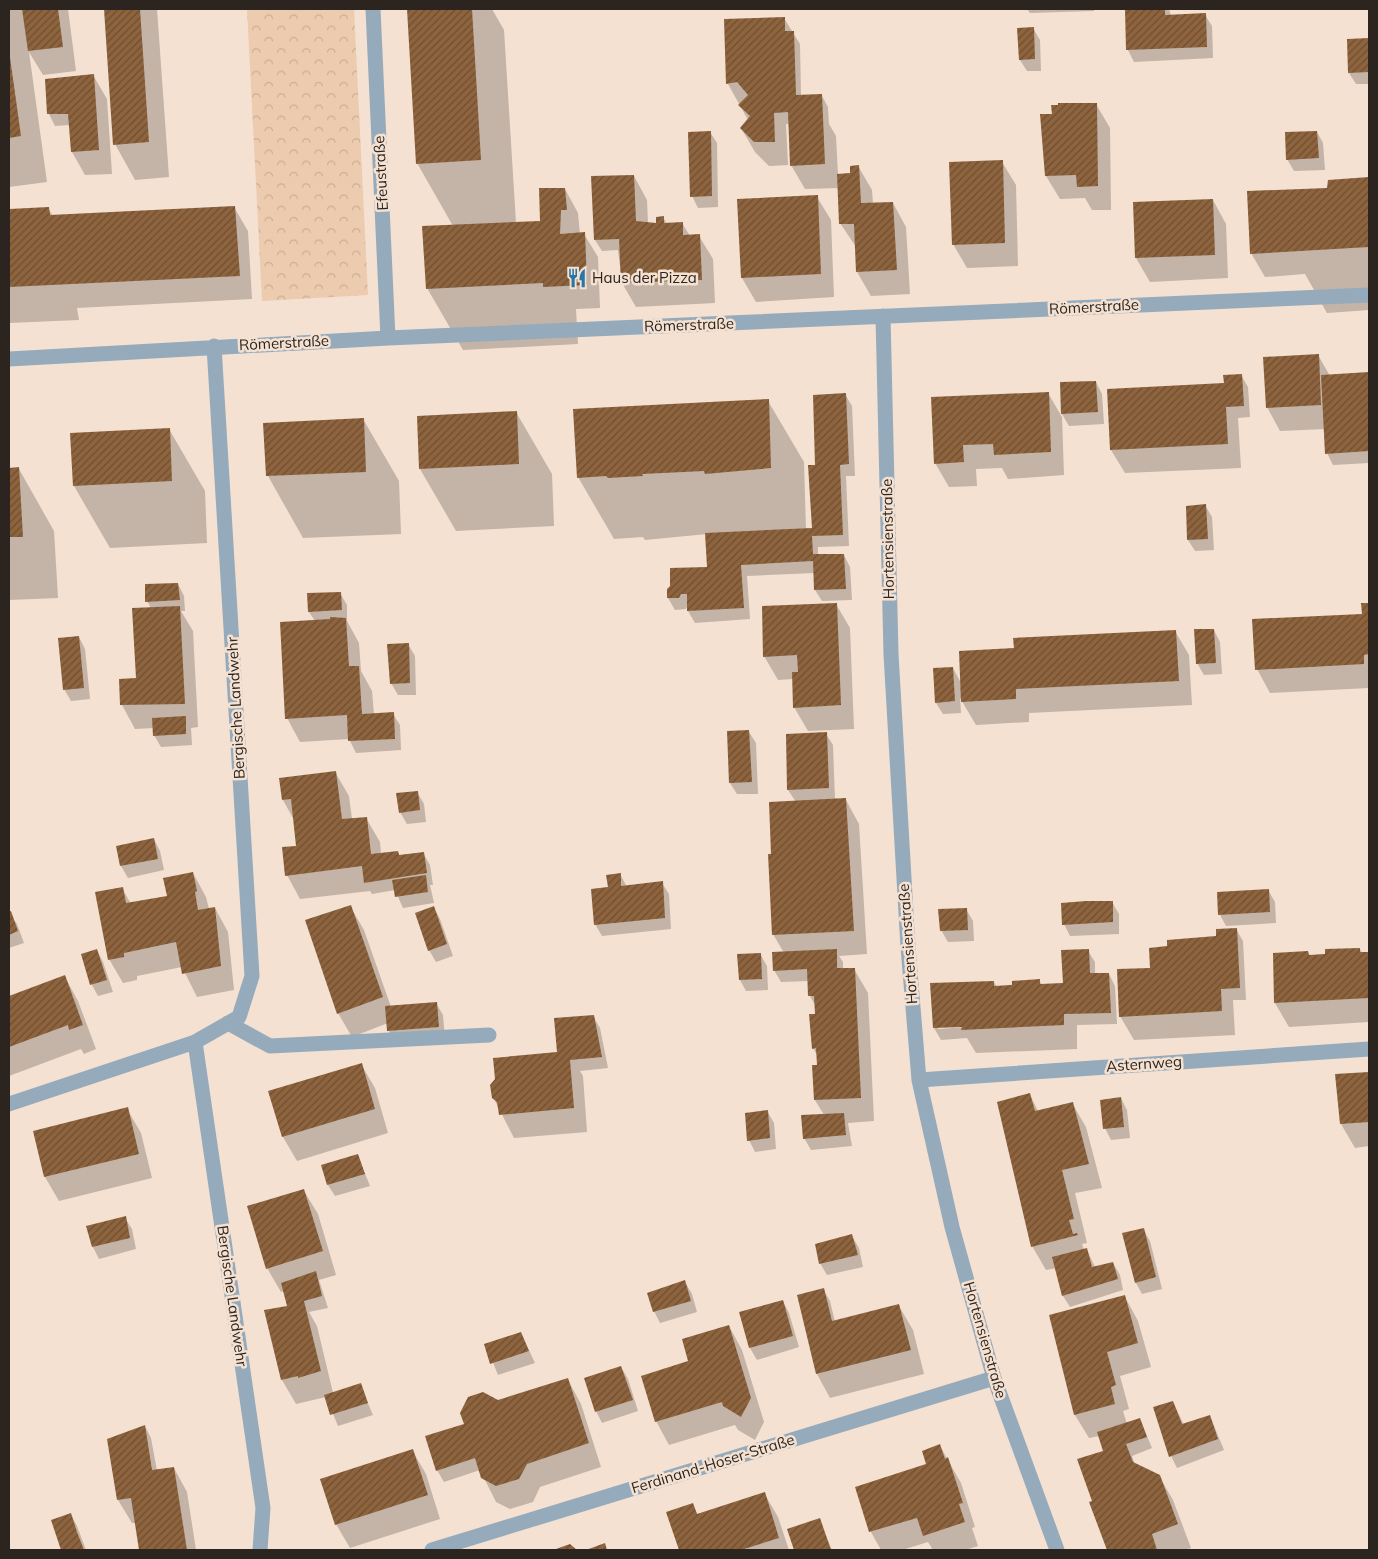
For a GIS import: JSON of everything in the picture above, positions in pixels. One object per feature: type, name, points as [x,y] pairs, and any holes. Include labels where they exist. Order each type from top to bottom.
[{"type":"street","name":"Efeustraße","points":[[373,9],[388,338]]},
{"type":"street","name":"Römerstraße","points":[[9,359],[214,346],[1369,294]]},
{"type":"street","name":"Hortensienstraße","points":[[883,316],[890,654],[918,1080],[952,1227],[994,1378],[1057,1550]]},
{"type":"street","name":"Bergische Landwehr","points":[[9,1104],[195,1042],[239,1017],[252,976],[214,346]]},
{"type":"street","points":[[228,1023],[270,1046],[489,1035]]},
{"type":"street","name":"Bergische Landwehr","points":[[195,1042],[263,1508],[260,1550]]},
{"type":"street","name":"Asternweg","points":[[918,1080],[1369,1049]]},
{"type":"street","name":"Ferdinand-Hoser-Straße","points":[[432,1550],[994,1378]]},
{"type":"green space","points":[[247,9],[354,9],[368,295],[262,301]]},
{"type":"building","points":[[22,9],[58,9],[63,47],[28,51]]},
{"type":"building","points":[[104,9],[140,9],[149,142],[113,145]]},
{"type":"building","points":[[407,9],[472,9],[481,160],[416,164]]},
{"type":"building","points":[[1125,9],[1165,9],[1165,15],[1206,13],[1207,47],[1126,50]]},
{"type":"building","points":[[785,17],[785,31],[794,31],[796,95],[822,94],[825,164],[790,166],[788,112],[774,113],[775,142],[754,142],[740,128],[750,116],[738,105],[748,95],[737,82],[726,84],[724,19]]},
{"type":"building","points":[[1034,27],[1035,59],[1019,60],[1017,28]]},
{"type":"building","points":[[1369,38],[1369,72],[1348,73],[1347,39]]},
{"type":"building","points":[[9,50],[21,136],[9,138]]},
{"type":"building","points":[[94,74],[99,150],[71,152],[68,114],[47,114],[45,79]]},
{"type":"building","points":[[1058,103],[1097,103],[1098,186],[1077,187],[1076,175],[1045,176],[1040,114],[1052,114],[1051,105],[1058,105]]},
{"type":"building","points":[[711,131],[712,196],[690,197],[688,132]]},
{"type":"building","points":[[1317,131],[1319,158],[1286,160],[1285,132]]},
{"type":"building","points":[[1003,160],[1005,243],[952,245],[949,162]]},
{"type":"building","points":[[859,165],[861,203],[893,202],[897,270],[856,272],[854,224],[839,224],[837,174],[850,173],[850,166]]},
{"type":"building","points":[[634,175],[636,221],[656,223],[656,217],[664,216],[664,223],[683,222],[683,235],[700,234],[702,280],[621,283],[619,239],[594,240],[591,176]]},
{"type":"building","points":[[1369,177],[1369,247],[1250,254],[1247,191],[1327,188],[1328,180]]},
{"type":"building","points":[[539,188],[565,188],[567,210],[561,210],[560,234],[585,232],[587,285],[543,287],[543,283],[426,289],[422,226],[540,221]]},
{"type":"building","points":[[818,195],[821,274],[741,278],[737,199]]},
{"type":"building","points":[[1213,199],[1215,255],[1135,258],[1133,202]]},
{"type":"building","points":[[235,206],[240,276],[9,287],[9,209],[49,207],[50,215]]},
{"type":"building","points":[[1319,354],[1321,405],[1266,408],[1263,357]]},
{"type":"building","points":[[1369,372],[1369,451],[1325,454],[1321,375]]},
{"type":"building","points":[[1242,374],[1244,406],[1226,407],[1228,444],[1110,450],[1107,389],[1224,383],[1223,375]]},
{"type":"building","points":[[1096,381],[1098,412],[1061,414],[1060,382]]},
{"type":"building","points":[[1049,392],[1051,452],[994,455],[993,444],[963,445],[964,462],[934,464],[931,397]]},
{"type":"building","points":[[846,393],[849,464],[840,465],[843,535],[812,536],[813,554],[844,554],[846,589],[814,590],[813,561],[741,565],[744,608],[687,611],[687,594],[681,594],[679,598],[667,598],[667,589],[670,586],[670,568],[707,567],[705,533],[812,528],[808,465],[815,465],[813,395]]},
{"type":"building","points":[[769,399],[771,468],[705,474],[704,471],[642,474],[643,476],[608,478],[606,476],[577,478],[573,409]]},
{"type":"building","points":[[517,411],[519,464],[419,469],[417,416]]},
{"type":"building","points":[[364,418],[366,472],[266,476],[263,423]]},
{"type":"building","points":[[170,428],[172,481],[73,486],[70,433]]},
{"type":"building","points":[[19,467],[23,537],[9,537],[9,468]]},
{"type":"building","points":[[1206,504],[1208,539],[1187,540],[1186,506]]},
{"type":"building","points":[[178,583],[180,600],[145,602],[145,584]]},
{"type":"building","points":[[341,592],[342,610],[308,612],[307,593]]},
{"type":"building","points":[[837,603],[841,705],[793,708],[792,672],[798,672],[797,655],[763,657],[762,606]]},
{"type":"building","points":[[1361,603],[1369,603],[1369,654],[1364,655],[1364,664],[1255,670],[1252,619],[1362,614]]},
{"type":"building","points":[[180,606],[185,704],[120,705],[119,679],[136,678],[132,608]]},
{"type":"building","points":[[330,617],[346,618],[349,666],[359,666],[362,714],[394,712],[395,739],[348,741],[347,715],[285,719],[280,622],[330,619]]},
{"type":"building","points":[[1194,629],[1214,629],[1216,663],[1196,664]]},
{"type":"building","points":[[1176,630],[1179,681],[1016,689],[1016,699],[961,702],[959,651],[1014,648],[1013,638]]},
{"type":"building","points":[[79,636],[84,688],[63,690],[58,638]]},
{"type":"building","points":[[409,643],[410,683],[390,684],[387,644]]},
{"type":"building","points":[[953,667],[955,701],[935,703],[933,668]]},
{"type":"building","points":[[186,716],[186,734],[153,736],[152,718]]},
{"type":"building","points":[[749,730],[752,782],[729,783],[727,731]]},
{"type":"building","points":[[827,732],[829,788],[787,790],[786,734]]},
{"type":"building","points":[[336,771],[342,819],[367,817],[371,854],[398,851],[399,855],[424,852],[427,873],[364,883],[362,866],[285,876],[282,847],[296,846],[291,799],[282,800],[279,778]]},
{"type":"building","points":[[418,791],[420,810],[399,813],[396,793]]},
{"type":"building","points":[[846,798],[854,931],[772,935],[768,854],[771,854],[769,802]]},
{"type":"building","points":[[154,838],[158,859],[120,866],[116,846]]},
{"type":"building","points":[[193,872],[198,910],[215,907],[221,966],[182,974],[176,942],[124,953],[124,957],[108,960],[95,892],[123,887],[126,903],[167,896],[163,878]]},
{"type":"building","points":[[621,873],[621,886],[663,881],[665,918],[594,925],[591,889],[608,887],[606,875]]},
{"type":"building","points":[[426,875],[428,892],[395,897],[392,880]]},
{"type":"building","points":[[1269,889],[1270,912],[1218,915],[1217,892]]},
{"type":"building","points":[[1113,901],[1113,922],[1062,925],[1061,903]]},
{"type":"building","points":[[351,905],[383,997],[337,1014],[305,920]]},
{"type":"building","points":[[434,906],[447,944],[428,951],[415,913]]},
{"type":"building","points":[[967,908],[968,930],[940,931],[938,909]]},
{"type":"building","points":[[11,911],[18,931],[9,935],[9,912]]},
{"type":"building","points":[[1237,928],[1240,988],[1221,989],[1222,1011],[1119,1017],[1117,969],[1150,968],[1149,948],[1167,946],[1167,940],[1216,936],[1216,929]]},
{"type":"building","points":[[1360,948],[1360,952],[1369,952],[1369,998],[1274,1003],[1273,953],[1308,951],[1309,955],[1325,954],[1325,949]]},
{"type":"building","points":[[97,949],[107,980],[90,985],[81,954]]},
{"type":"building","points":[[837,949],[837,968],[855,968],[861,1098],[814,1100],[812,1065],[817,1065],[816,1048],[812,1049],[809,1014],[815,1014],[814,996],[808,996],[807,969],[773,971],[772,952]]},
{"type":"building","points":[[1089,949],[1090,973],[1109,973],[1111,1013],[1064,1014],[1064,1025],[961,1030],[962,1027],[933,1028],[930,983],[994,981],[994,986],[1012,985],[1012,981],[1040,979],[1040,984],[1063,983],[1061,950]]},
{"type":"building","points":[[761,953],[762,979],[739,980],[737,954]]},
{"type":"building","points":[[65,975],[83,1025],[69,1030],[68,1025],[9,1047],[9,996]]},
{"type":"building","points":[[437,1002],[439,1027],[387,1031],[385,1006]]},
{"type":"building","points":[[594,1015],[602,1057],[570,1060],[574,1108],[499,1115],[497,1102],[492,1098],[490,1085],[495,1079],[493,1058],[557,1052],[554,1018]]},
{"type":"building","points":[[362,1063],[375,1109],[282,1137],[268,1091]]},
{"type":"building","points":[[1369,1072],[1369,1122],[1340,1124],[1335,1074]]},
{"type":"building","points":[[1030,1093],[1035,1111],[1073,1102],[1089,1164],[1062,1170],[1074,1219],[1069,1220],[1073,1234],[1077,1233],[1078,1235],[1031,1247],[997,1102]]},
{"type":"building","points":[[1121,1097],[1124,1127],[1103,1129],[1100,1100]]},
{"type":"building","points":[[128,1107],[139,1154],[44,1177],[33,1131]]},
{"type":"building","points":[[768,1110],[770,1138],[747,1141],[745,1113]]},
{"type":"building","points":[[844,1113],[846,1135],[803,1139],[801,1115]]},
{"type":"building","points":[[358,1154],[365,1174],[327,1185],[321,1165]]},
{"type":"building","points":[[304,1189],[323,1251],[266,1269],[247,1206]]},
{"type":"building","points":[[126,1216],[130,1238],[92,1247],[86,1226]]},
{"type":"building","points":[[1144,1228],[1156,1277],[1135,1283],[1122,1233]]},
{"type":"building","points":[[852,1234],[858,1255],[819,1264],[815,1244]]},
{"type":"building","points":[[1087,1248],[1092,1267],[1113,1262],[1118,1279],[1062,1296],[1052,1257]]},
{"type":"building","points":[[316,1271],[322,1296],[304,1301],[321,1371],[298,1378],[298,1376],[281,1380],[264,1310],[287,1306],[281,1283]]},
{"type":"building","points":[[685,1280],[691,1301],[653,1312],[647,1293]]},
{"type":"building","points":[[824,1288],[832,1321],[899,1304],[911,1350],[816,1374],[797,1295]]},
{"type":"building","points":[[1125,1295],[1138,1343],[1107,1352],[1116,1385],[1111,1387],[1115,1404],[1074,1415],[1049,1315]]},
{"type":"building","points":[[783,1300],[793,1336],[749,1348],[739,1312]]},
{"type":"building","points":[[729,1325],[751,1398],[741,1417],[723,1406],[722,1402],[655,1422],[641,1376],[688,1361],[682,1339]]},
{"type":"building","points":[[521,1332],[529,1351],[490,1364],[484,1344]]},
{"type":"building","points":[[621,1366],[633,1400],[595,1412],[584,1378]]},
{"type":"building","points":[[568,1378],[589,1443],[527,1464],[519,1479],[496,1486],[481,1478],[475,1458],[436,1471],[425,1436],[464,1424],[460,1413],[468,1397],[483,1392],[498,1400]]},
{"type":"building","points":[[361,1383],[368,1403],[330,1415],[324,1395]]},
{"type":"building","points":[[1173,1401],[1182,1424],[1210,1415],[1218,1439],[1169,1457],[1153,1407]]},
{"type":"building","points":[[1140,1418],[1147,1437],[1126,1444],[1133,1462],[1160,1475],[1178,1524],[1152,1534],[1157,1550],[1107,1550],[1089,1502],[1092,1501],[1077,1459],[1103,1451],[1097,1432]]},
{"type":"building","points":[[145,1425],[152,1470],[174,1467],[187,1550],[139,1550],[131,1498],[117,1500],[107,1439]]},
{"type":"building","points":[[940,1444],[945,1459],[948,1457],[963,1503],[959,1504],[965,1522],[923,1536],[917,1518],[869,1532],[855,1487],[926,1464],[922,1451]]},
{"type":"building","points":[[413,1449],[428,1495],[335,1525],[320,1479]]},
{"type":"building","points":[[765,1492],[779,1538],[741,1550],[679,1550],[666,1512],[693,1503],[697,1514]]},
{"type":"building","points":[[71,1513],[84,1550],[61,1550],[51,1520]]},
{"type":"building","points":[[820,1518],[831,1550],[794,1550],[787,1529]]},
{"type":"building","points":[[605,1543],[607,1550],[586,1550]]},
{"type":"building","points":[[570,1544],[577,1550],[556,1550],[556,1549]]},
{"type":"place","name":"Haus der Pizza","points":[[577,278]]}]
